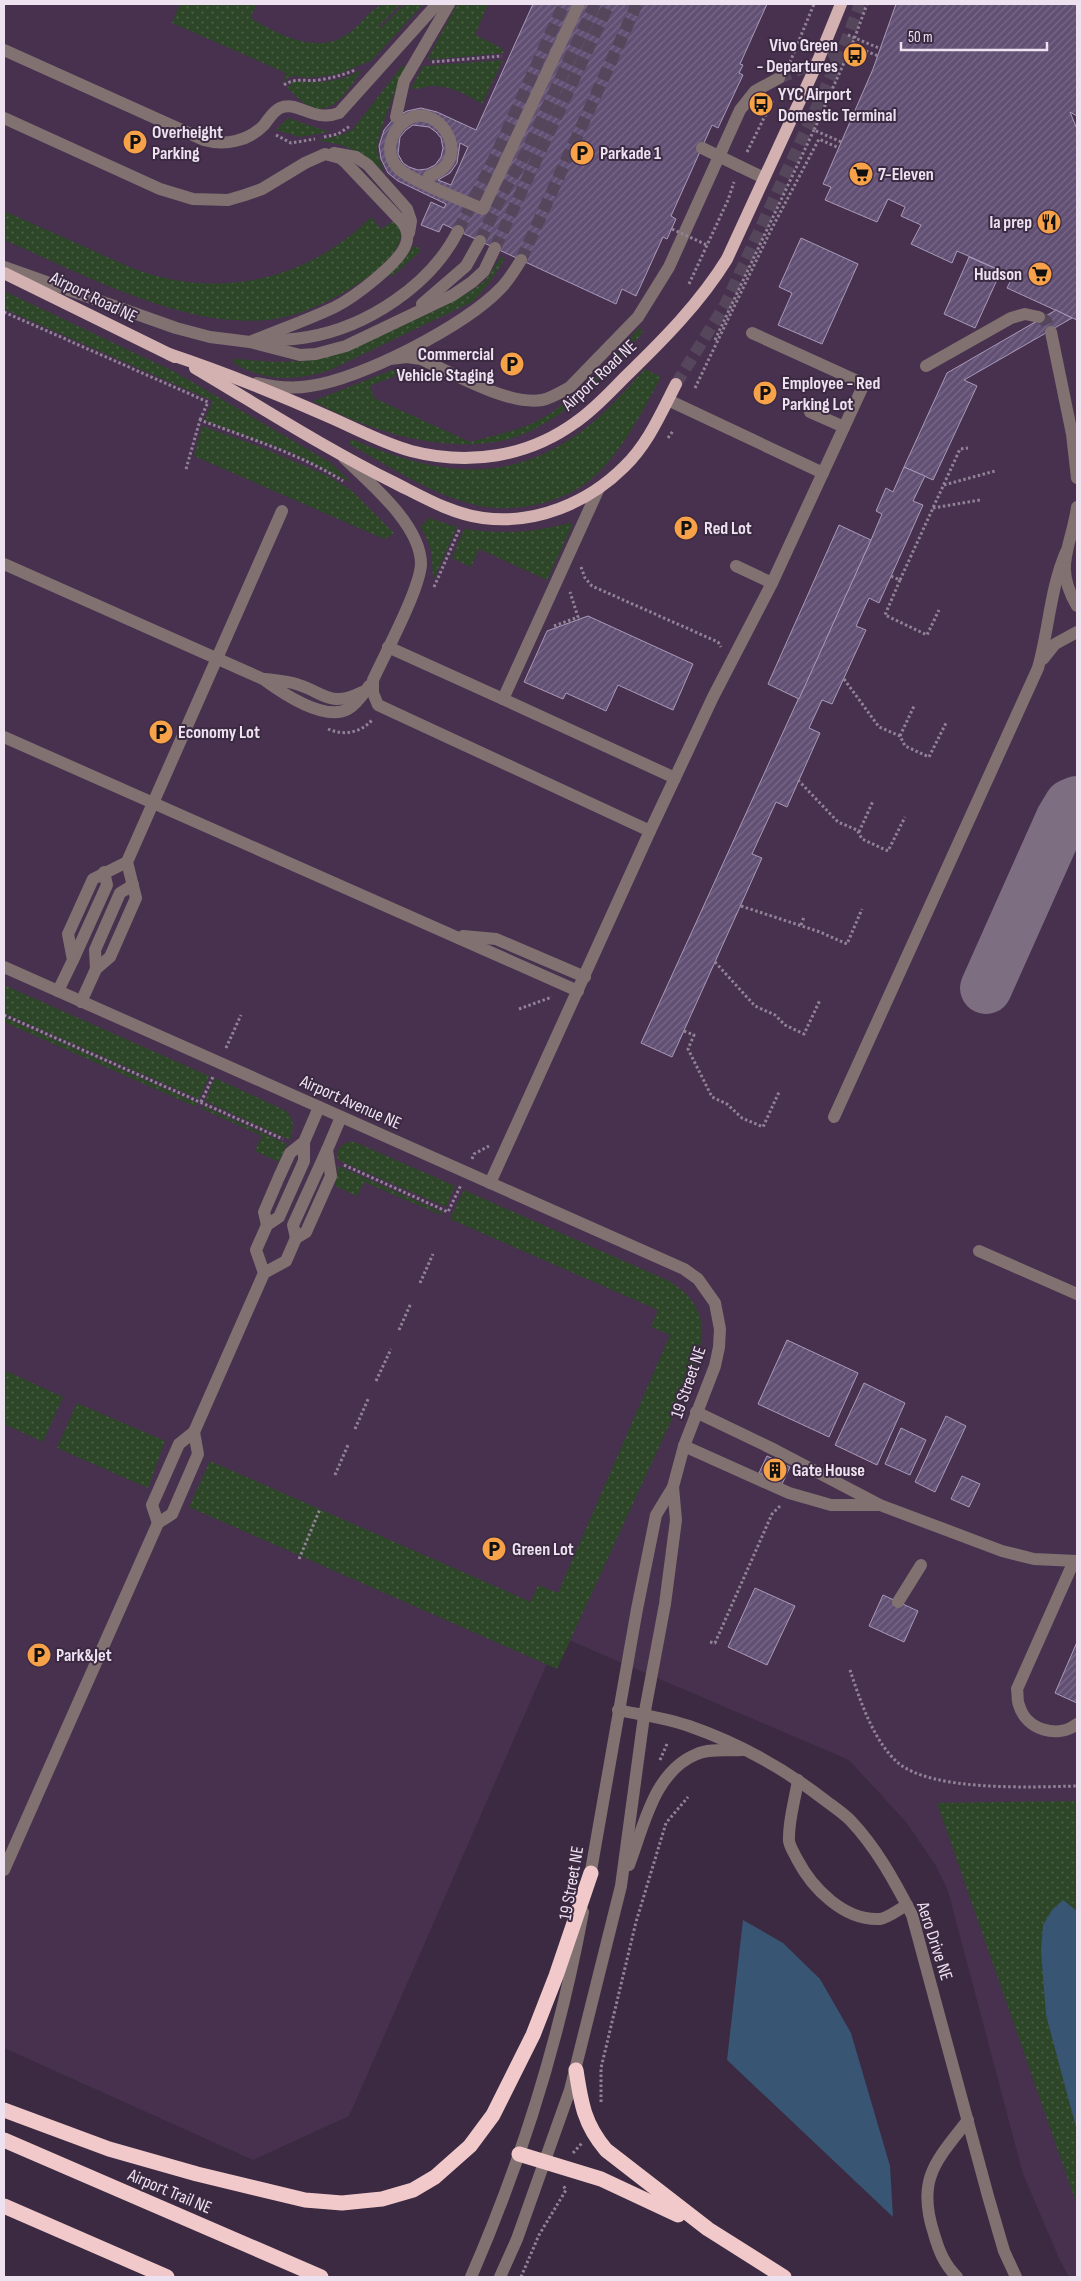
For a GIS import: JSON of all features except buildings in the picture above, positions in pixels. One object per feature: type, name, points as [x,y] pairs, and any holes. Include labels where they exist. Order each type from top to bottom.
[{"type":"highway","points":[[4,2110],[109,2149],[215,2179],[305,2200],[342,2203],[382,2199],[413,2190],[435,2177],[470,2146],[493,2115],[536,2027],[556,1976],[591,1873]]},
{"type":"highway","points":[[576,2070],[580,2098],[592,2134],[623,2165],[708,2229],[784,2277]]},
{"type":"highway","name":"Airport Trail NE","points":[[4,2140],[321,2277]]},
{"type":"highway","points":[[519,2154],[545,2163],[568,2167],[601,2179],[708,2229]]},
{"type":"highway","points":[[4,2206],[167,2277]]},
{"type":"main road","name":"Airport Road NE","points":[[169,354],[242,379],[410,450],[454,458],[481,458],[507,455],[552,437],[576,422],[599,403],[690,311],[714,280],[727,259],[815,68],[840,4]]},
{"type":"main road","name":"Airport Road NE","points":[[4,273],[169,354],[343,457],[432,502],[455,512],[483,518],[510,518],[539,514],[563,508],[585,498],[625,466],[641,448],[654,428],[676,384]]},
{"type":"street","points":[[4,50],[204,140],[228,142],[253,134],[281,107],[292,107],[324,117],[339,113],[437,4]]},
{"type":"street","points":[[396,117],[404,81],[449,4]]},
{"type":"street","points":[[429,176],[442,169],[449,160],[451,153],[450,138],[440,123],[419,116],[408,118],[394,131],[390,141],[392,160],[398,168],[416,179],[483,209],[579,4]]},
{"type":"street","points":[[390,359],[407,357],[421,360],[506,397],[524,402],[542,400],[570,387],[638,317],[669,267],[740,110],[755,91],[778,78]]},
{"type":"street","points":[[4,118],[160,189],[211,201],[228,200],[245,195],[279,180],[305,163],[325,154],[340,158],[346,162],[403,223],[408,234],[408,240],[401,254],[378,276],[336,306],[250,342]]},
{"type":"street","points":[[702,148],[764,178]]},
{"type":"street","points":[[250,342],[309,337],[346,326],[377,312],[417,284],[447,250],[458,231]]},
{"type":"street","points":[[407,317],[466,266],[480,241]]},
{"type":"street","points":[[4,267],[176,328],[210,336],[250,342],[300,355],[316,354],[346,346],[453,295],[484,271],[495,248]]},
{"type":"street","points":[[242,379],[269,386],[310,386],[330,382],[390,359],[441,331],[489,299],[501,288],[521,260]]},
{"type":"street","points":[[926,366],[1011,318],[1025,314],[1039,317]]},
{"type":"street","points":[[1051,332],[1072,434],[1077,478]]},
{"type":"street","points":[[490,1183],[650,831],[713,697],[772,583],[864,384],[752,333]]},
{"type":"street","points":[[668,400],[823,473]]},
{"type":"street","points":[[810,412],[844,427]]},
{"type":"street","points":[[4,564],[263,679],[284,694],[321,711],[335,714],[352,707],[371,683],[416,585],[421,564],[419,551],[408,528],[381,493],[343,457]]},
{"type":"street","points":[[503,699],[599,488]]},
{"type":"street","points":[[834,1116],[1038,668],[1054,585],[1075,525],[1077,507]]},
{"type":"street","points":[[81,1002],[96,969],[110,957],[136,898],[127,862],[282,511]]},
{"type":"street","points":[[1066,552],[1064,572],[1066,584],[1077,606]]},
{"type":"street","points":[[736,566],[772,583]]},
{"type":"street","points":[[1038,668],[1055,644],[1077,632]]},
{"type":"street","points":[[388,646],[675,778]]},
{"type":"street","points":[[371,683],[374,698],[384,709],[650,831]]},
{"type":"street","points":[[4,737],[578,991]]},
{"type":"street","points":[[58,991],[73,960],[68,934],[93,878],[127,862]]},
{"type":"street","points":[[451,935],[496,939],[585,977]]},
{"type":"street","name":"Airport Avenue NE","points":[[4,967],[684,1269]]},
{"type":"street","points":[[264,1273],[256,1250],[267,1225],[264,1212],[290,1153],[304,1142],[319,1107]]},
{"type":"street","points":[[158,1523],[152,1505],[179,1444],[194,1432],[264,1273],[286,1261],[296,1238],[306,1232],[331,1176],[326,1150],[341,1117]]},
{"type":"street","points":[[979,1250],[1077,1294]]},
{"type":"street","name":"19 Street NE","points":[[471,2277],[492,2229],[519,2154],[541,2086],[572,1975],[618,1710],[656,1515],[673,1487],[684,1446],[715,1366],[720,1329],[715,1303],[698,1279],[684,1269]]},
{"type":"street","points":[[696,1412],[775,1450],[880,1505],[1002,1551],[1034,1559],[1076,1561],[1018,1689],[1019,1706],[1027,1720],[1040,1730],[1057,1732],[1072,1728],[1077,1724]]},
{"type":"street","points":[[4,1870],[158,1523],[172,1514],[198,1454],[194,1432]]},
{"type":"street","points":[[684,1446],[789,1493],[832,1505],[880,1505]]},
{"type":"street","name":"19 Street NE","points":[[500,2277],[517,2239],[545,2163],[576,2070],[621,1886],[644,1716],[665,1604],[676,1520],[673,1487]]},
{"type":"street","points":[[898,1602],[921,1565]]},
{"type":"street","name":"Aero Drive NE","points":[[618,1710],[691,1727],[744,1750],[798,1780],[849,1819],[894,1880],[912,1915],[1001,2242],[1016,2277]]},
{"type":"street","points":[[621,1886],[658,1787],[667,1776],[696,1754],[744,1750]]},
{"type":"street","points":[[798,1780],[789,1843],[800,1866],[818,1888],[834,1904],[855,1915],[868,1918],[882,1919],[907,1905]]},
{"type":"street","points":[[957,2277],[942,2259],[929,2220],[926,2198],[928,2179],[937,2160],[968,2120]]},
{"type":"path","points":[[838,148],[819,139],[771,230],[694,388],[814,130],[852,45],[867,4]]},
{"type":"path","points":[[848,35],[881,49]]},
{"type":"path","points":[[852,45],[878,56]]},
{"type":"path","points":[[426,63],[502,56]]},
{"type":"path","points":[[284,85],[293,79],[316,80],[341,76],[357,70]]},
{"type":"path","points":[[814,130],[841,142]]},
{"type":"path","points":[[687,287],[734,182]]},
{"type":"path","points":[[672,229],[707,245]]},
{"type":"path","points":[[4,312],[208,402],[200,420],[186,469]]},
{"type":"path","points":[[200,420],[269,446],[322,469],[346,483]]},
{"type":"path","points":[[666,441],[673,431]]},
{"type":"path","points":[[938,610],[927,635],[884,615],[960,449],[968,448]]},
{"type":"path","points":[[944,485],[995,471]]},
{"type":"path","points":[[933,508],[980,500]]},
{"type":"path","points":[[581,560],[585,578],[592,586],[718,642],[721,645],[717,655]]},
{"type":"path","points":[[891,576],[900,580]]},
{"type":"path","points":[[546,629],[578,617],[567,584]]},
{"type":"path","points":[[844,679],[879,727],[900,736],[905,746],[929,757],[946,723]]},
{"type":"path","points":[[900,736],[914,706]]},
{"type":"path","points":[[798,780],[838,822],[857,830],[862,839],[888,851],[905,816]]},
{"type":"path","points":[[858,833],[873,801]]},
{"type":"path","points":[[741,906],[801,925],[846,944],[862,909]]},
{"type":"path","points":[[801,925],[804,917]]},
{"type":"path","points":[[715,962],[755,1006],[776,1015],[785,1025],[804,1034],[820,1000]]},
{"type":"path","points":[[519,1009],[556,995]]},
{"type":"path","points":[[4,1015],[288,1141]]},
{"type":"path","points":[[224,1051],[240,1015]]},
{"type":"path","points":[[684,1031],[694,1036],[688,1049],[712,1098],[727,1104],[742,1118],[763,1127],[779,1092]]},
{"type":"path","points":[[201,1102],[213,1077]]},
{"type":"path","points":[[339,1163],[448,1212],[461,1184]]},
{"type":"path","points":[[420,1283],[433,1254]]},
{"type":"path","points":[[399,1330],[411,1303]]},
{"type":"path","points":[[376,1381],[391,1349]]},
{"type":"path","points":[[355,1429],[369,1397]]},
{"type":"path","points":[[335,1475],[348,1445]]},
{"type":"path","points":[[710,1642],[715,1643],[772,1514],[789,1493]]},
{"type":"path","points":[[299,1559],[320,1509]]},
{"type":"path","points":[[850,1670],[861,1705],[881,1740],[897,1762],[909,1770],[932,1779],[972,1784],[1077,1786]]},
{"type":"path","points":[[653,1754],[662,1755]]},
{"type":"path","points":[[601,2106],[600,2068],[636,1922],[666,1823],[688,1797]]},
{"type":"path","points":[[572,2153],[582,2142]]},
{"type":"path","points":[[521,2277],[534,2247],[566,2190],[562,2183]]},
{"type":"shaded area","points":[[4,4],[1077,4],[1077,2277],[1069,2277],[1059,2258],[1023,2174],[948,1891],[936,1866],[906,1822],[849,1760],[559,1636],[349,2116],[253,2160],[4,2048]]},
{"type":"green space","points":[[180,4],[257,4],[251,16],[252,19],[289,38],[316,43],[341,38],[379,7],[401,4],[378,27],[380,28],[405,4],[424,4],[371,61],[338,74],[309,78],[293,76],[287,78],[282,84],[286,73],[172,23]]},
{"type":"green space","points":[[457,4],[488,4],[475,35],[500,47],[505,53],[427,60]]},
{"type":"green space","points":[[503,60],[482,104],[464,94],[444,87],[411,88],[423,66]]},
{"type":"green space","points":[[402,66],[406,66],[378,142],[377,149],[383,171],[353,150],[336,144],[317,141],[344,134],[353,129]]},
{"type":"green space","points":[[363,69],[341,98],[327,108],[318,109],[309,106],[287,88],[294,81],[330,81],[346,77]]},
{"type":"green space","points":[[288,118],[329,132],[300,137],[276,130]]},
{"type":"green space","points":[[4,211],[152,275],[190,282],[218,284],[247,281],[274,275],[300,266],[325,253],[371,217],[381,229],[395,220],[401,234],[395,251],[382,265],[362,281],[336,297],[308,310],[280,318],[233,320],[200,316],[166,307],[98,282],[4,240]]},
{"type":"green space","points":[[414,246],[419,248],[420,252],[391,277],[389,275]]},
{"type":"green space","points":[[501,257],[505,258],[498,270],[472,302],[330,370],[318,374],[281,378],[257,374],[234,363],[234,359],[274,362],[306,361],[377,337],[438,309],[471,291],[485,281]]},
{"type":"green space","points":[[4,291],[175,372],[331,463],[352,483],[291,452],[204,420],[213,401],[4,309]]},
{"type":"green space","points":[[639,328],[643,331],[640,336],[602,377],[572,405],[543,424],[510,439],[460,444],[409,438],[359,422],[313,401],[392,370],[407,369],[408,371],[370,386],[374,398],[470,442],[518,429],[548,415],[577,393]]},
{"type":"green space","points":[[645,369],[661,377],[633,427],[609,462],[586,483],[571,492],[538,504],[502,508],[484,507],[452,498],[422,485],[349,444],[351,439],[381,451],[438,467],[494,468],[522,462],[550,450],[579,433],[614,403]]},
{"type":"green space","points":[[202,426],[258,446],[328,476],[352,491],[394,533],[385,539],[194,456]]},
{"type":"green space","points":[[429,518],[457,527],[433,581],[430,547],[420,527]]},
{"type":"green space","points":[[569,523],[573,524],[547,580],[479,549],[471,567],[452,558],[464,529],[517,532]]},
{"type":"green space","points":[[4,985],[209,1076],[199,1099],[4,1013]]},
{"type":"green space","points":[[4,1017],[197,1103],[196,1107],[4,1022]]},
{"type":"green space","points":[[215,1078],[288,1113],[293,1123],[290,1140],[205,1101]]},
{"type":"green space","points":[[203,1106],[287,1144],[279,1162],[255,1151],[262,1136],[202,1109]]},
{"type":"green space","points":[[349,1142],[355,1142],[455,1186],[446,1207],[338,1160],[337,1153],[339,1148]]},
{"type":"green space","points":[[338,1166],[442,1212],[441,1215],[364,1182],[357,1196],[335,1186]]},
{"type":"green space","points":[[464,1190],[669,1281],[682,1290],[691,1300],[698,1310],[701,1321],[700,1346],[693,1373],[557,1669],[189,1507],[210,1461],[531,1602],[538,1585],[558,1593],[670,1335],[651,1327],[658,1310],[450,1219]]},
{"type":"green space","points":[[4,1370],[63,1397],[43,1442],[4,1424]]},
{"type":"green space","points":[[77,1403],[165,1441],[148,1488],[57,1448]]},
{"type":"green space","points":[[1077,1801],[1077,2205],[937,1803]]},
{"type":"water","points":[[1063,1900],[1077,1911],[1077,2131],[1046,2015],[1041,1951],[1043,1925],[1052,1910]]},
{"type":"water","points":[[743,1920],[783,1943],[820,1979],[851,2033],[890,2166],[893,2217],[727,2060]]},
{"type":"taxiway","points":[[986,988],[1061,820],[1070,805],[1077,802]]},
{"type":"tunnel","points":[[458,231],[496,155],[564,4]]},
{"type":"tunnel","points":[[480,241],[502,195],[526,153],[595,4]]},
{"type":"tunnel","points":[[495,248],[609,4]]},
{"type":"tunnel","points":[[521,260],[637,4]]},
{"type":"tunnel","points":[[676,384],[725,305],[842,52],[860,4]]},
{"type":"tunnel","points":[[779,78],[842,52]]},
{"type":"tunnel","points":[[1039,317],[1046,321],[1051,332]]},
{"type":"place","name":"Vivo Green - Departures","points":[[855,55]]},
{"type":"place","name":"YYC Airport Domestic Terminal","points":[[761,104]]},
{"type":"place","name":"Overheight Parking","points":[[135,142]]},
{"type":"place","name":"Parkade 1","points":[[582,153]]},
{"type":"place","name":"7-Eleven","points":[[861,174]]},
{"type":"place","name":"la prep","points":[[1049,222]]},
{"type":"place","name":"Hudson","points":[[1040,274]]},
{"type":"place","name":"Commercial Vehicle Staging","points":[[512,364]]},
{"type":"place","name":"Employee - Red Parking Lot","points":[[765,393]]},
{"type":"place","name":"Red Lot","points":[[686,528]]},
{"type":"place","name":"Economy Lot","points":[[161,732]]},
{"type":"place","name":"Gate House","points":[[775,1470]]},
{"type":"place","name":"Green Lot","points":[[494,1549]]},
{"type":"place","name":"Park&Jet","points":[[39,1655]]}]
